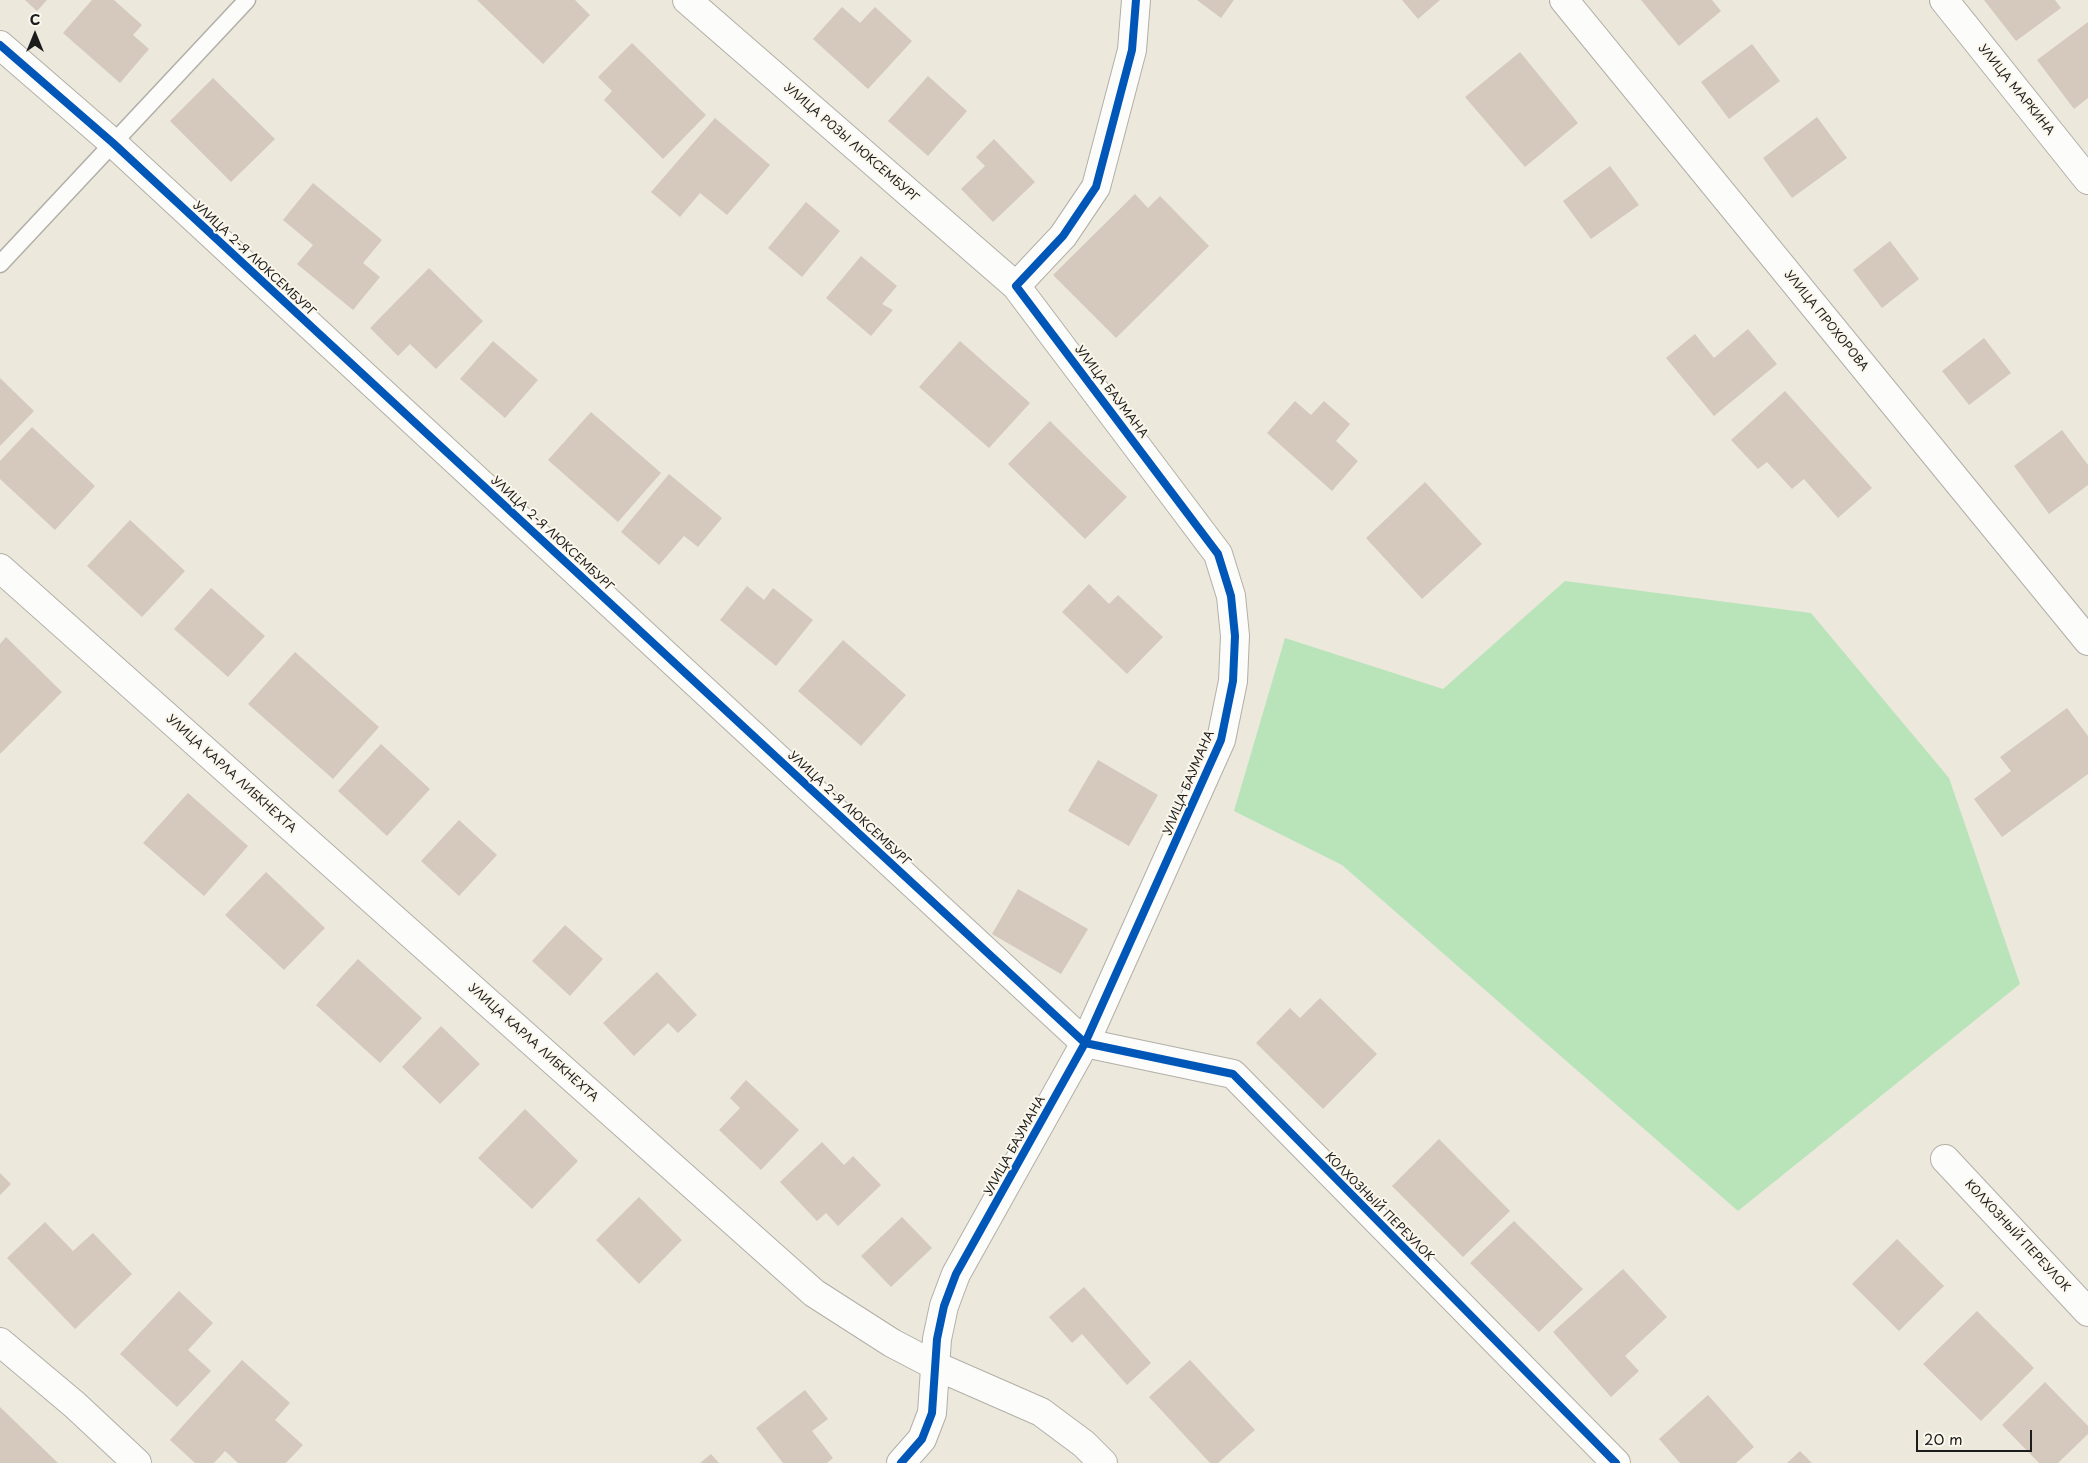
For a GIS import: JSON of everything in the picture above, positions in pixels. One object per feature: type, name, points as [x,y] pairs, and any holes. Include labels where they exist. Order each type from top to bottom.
[{"type":"street","name":"УЛИЦА РОЗЫ ЛЮКСЕМБУРГ","points":[[687,0],[1016,286]]},
{"type":"street","points":[[1016,286],[1064,236],[1096,188],[1132,50],[1137,7],[1136,0]]},
{"type":"street","name":"УЛИЦА ПРОХОРОВА","points":[[1564,0],[2088,641]]},
{"type":"street","name":"УЛИЦА МАРКИНА","points":[[1944,0],[2088,180]]},
{"type":"street","name":"УЛИЦА 2-Я ЛЮКСЕМБУРГ","points":[[0,45],[113,143],[1085,1042]]},
{"type":"street","name":"УЛИЦА БАУМАНА","points":[[901,1463],[922,1439],[932,1413],[937,1339],[944,1306],[956,1274],[1085,1042],[1221,740],[1233,681],[1235,636],[1232,596],[1218,554],[1016,286]]},
{"type":"street","name":"УЛИЦА КАРЛА ЛИБКНЕХТА","points":[[0,568],[814,1293],[892,1343],[936,1366],[1041,1412],[1084,1444],[1103,1463]]},
{"type":"street","name":"КОЛХОЗНЫЙ ПЕРЕУЛОК","points":[[1085,1042],[1233,1074],[1616,1463]]},
{"type":"street","name":"КОЛХОЗНЫЙ ПЕРЕУЛОК","points":[[1945,1159],[2088,1312]]},
{"type":"street","points":[[0,1342],[75,1405],[137,1463]]},
{"type":"lane","points":[[0,264],[247,0]]},
{"type":"green space","points":[[1565,581],[1811,613],[1949,778],[2020,984],[1738,1211],[1342,865],[1234,811],[1285,638],[1443,689]]},
{"type":"building","points":[[25,0],[47,0],[37,11]]},
{"type":"building","points":[[92,0],[114,0],[142,25],[133,35],[149,49],[120,83],[63,33]]},
{"type":"building","points":[[477,0],[575,0],[590,15],[543,64]]},
{"type":"building","points":[[1197,0],[1234,0],[1221,18]]},
{"type":"building","points":[[1402,0],[1440,0],[1418,19]]},
{"type":"building","points":[[1641,0],[1712,0],[1721,11],[1679,46]]},
{"type":"building","points":[[1984,0],[2055,0],[2061,8],[2016,41]]},
{"type":"building","points":[[842,7],[860,23],[875,7],[912,41],[868,89],[813,39]]},
{"type":"building","points":[[2088,22],[2088,98],[2074,109],[2037,60]]},
{"type":"building","points":[[632,43],[706,115],[663,159],[604,100],[612,91],[598,77]]},
{"type":"building","points":[[1752,44],[1780,81],[1729,119],[1701,82]]},
{"type":"building","points":[[1520,52],[1578,123],[1525,167],[1465,97]]},
{"type":"building","points":[[928,76],[967,111],[928,156],[888,121]]},
{"type":"building","points":[[213,78],[275,139],[231,182],[170,121]]},
{"type":"building","points":[[1817,117],[1847,158],[1792,198],[1763,158]]},
{"type":"building","points":[[715,118],[770,165],[727,215],[700,193],[680,217],[651,192]]},
{"type":"building","points":[[994,139],[1035,182],[993,222],[961,189],[985,166],[976,157]]},
{"type":"building","points":[[1610,166],[1639,205],[1591,239],[1563,201]]},
{"type":"building","points":[[313,183],[382,240],[363,263],[380,277],[353,310],[297,264],[313,245],[283,220]]},
{"type":"building","points":[[1135,194],[1148,208],[1160,196],[1209,246],[1116,338],[1053,275]]},
{"type":"building","points":[[806,202],[840,231],[802,277],[768,248]]},
{"type":"building","points":[[1890,241],[1919,279],[1882,308],[1853,270]]},
{"type":"building","points":[[861,256],[897,286],[882,304],[893,310],[871,336],[826,298]]},
{"type":"building","points":[[429,268],[483,321],[436,369],[410,344],[398,356],[370,328]]},
{"type":"building","points":[[1748,329],[1777,364],[1714,416],[1666,358],[1695,334],[1714,358]]},
{"type":"building","points":[[1984,338],[2011,373],[1969,405],[1942,371]]},
{"type":"building","points":[[493,341],[538,380],[505,418],[460,379]]},
{"type":"building","points":[[960,341],[1030,403],[989,448],[919,387]]},
{"type":"building","points":[[0,378],[34,411],[0,446]]},
{"type":"building","points":[[1785,391],[1872,488],[1838,518],[1804,479],[1792,489],[1767,462],[1758,469],[1731,440]]},
{"type":"building","points":[[1295,401],[1311,415],[1324,401],[1350,424],[1336,441],[1358,461],[1332,491],[1267,433]]},
{"type":"building","points":[[591,412],[661,473],[618,522],[548,460]]},
{"type":"building","points":[[1050,421],[1127,497],[1085,539],[1008,464]]},
{"type":"building","points":[[32,427],[95,486],[55,530],[0,479],[0,461]]},
{"type":"building","points":[[2062,430],[2088,465],[2088,485],[2049,514],[2014,466]]},
{"type":"building","points":[[669,474],[722,518],[698,547],[684,536],[659,565],[621,532]]},
{"type":"building","points":[[1425,482],[1482,544],[1422,599],[1366,538]]},
{"type":"building","points":[[130,520],[185,571],[142,617],[87,566]]},
{"type":"building","points":[[1089,584],[1109,604],[1118,595],[1163,637],[1127,674],[1062,612]]},
{"type":"building","points":[[747,586],[764,600],[773,588],[813,620],[776,666],[720,620]]},
{"type":"building","points":[[211,588],[265,636],[228,677],[174,629]]},
{"type":"building","points":[[6,637],[62,692],[0,754],[0,644]]},
{"type":"building","points":[[843,640],[906,695],[861,746],[798,691]]},
{"type":"building","points":[[295,652],[379,727],[333,779],[248,704]]},
{"type":"building","points":[[2067,708],[2088,736],[2088,774],[2002,837],[1974,799],[2011,771],[2000,757]]},
{"type":"building","points":[[381,744],[430,789],[387,836],[338,791]]},
{"type":"building","points":[[1098,760],[1158,795],[1129,846],[1068,811]]},
{"type":"building","points":[[188,793],[248,846],[204,896],[143,843]]},
{"type":"building","points":[[459,820],[497,855],[459,896],[421,861]]},
{"type":"building","points":[[266,872],[325,928],[284,970],[225,915]]},
{"type":"building","points":[[1018,889],[1088,929],[1061,974],[992,934]]},
{"type":"building","points":[[565,925],[603,959],[570,996],[532,961]]},
{"type":"building","points":[[358,959],[422,1018],[380,1063],[316,1005]]},
{"type":"building","points":[[657,972],[697,1015],[678,1033],[668,1023],[634,1056],[603,1023]]},
{"type":"building","points":[[1320,998],[1377,1054],[1323,1109],[1256,1043],[1290,1008],[1300,1018]]},
{"type":"building","points":[[441,1026],[480,1064],[440,1104],[402,1067]]},
{"type":"building","points":[[746,1080],[799,1130],[761,1170],[719,1130],[740,1108],[730,1098]]},
{"type":"building","points":[[525,1109],[578,1161],[532,1209],[478,1158]]},
{"type":"building","points":[[1439,1139],[1510,1211],[1463,1257],[1392,1186]]},
{"type":"building","points":[[822,1142],[844,1165],[853,1156],[881,1185],[838,1226],[826,1213],[817,1221],[780,1182]]},
{"type":"building","points":[[0,1173],[11,1184],[0,1195]]},
{"type":"building","points":[[639,1197],[682,1240],[639,1284],[596,1240]]},
{"type":"building","points":[[902,1217],[932,1248],[891,1287],[861,1256]]},
{"type":"building","points":[[1514,1221],[1583,1289],[1539,1332],[1470,1263]]},
{"type":"building","points":[[45,1222],[73,1251],[93,1233],[132,1274],[75,1329],[7,1258]]},
{"type":"building","points":[[1897,1239],[1944,1286],[1899,1331],[1852,1284]]},
{"type":"building","points":[[1623,1269],[1667,1317],[1625,1356],[1639,1371],[1611,1397],[1553,1332]]},
{"type":"building","points":[[1084,1287],[1151,1363],[1127,1385],[1082,1334],[1072,1343],[1049,1317]]},
{"type":"building","points":[[179,1291],[213,1323],[188,1350],[211,1371],[177,1407],[120,1354]]},
{"type":"building","points":[[1977,1311],[2034,1368],[1981,1421],[1923,1364]]},
{"type":"building","points":[[242,1360],[290,1403],[275,1420],[303,1445],[286,1463],[238,1463],[225,1451],[214,1463],[195,1463],[170,1440]]},
{"type":"building","points":[[1190,1360],[1255,1430],[1218,1463],[1210,1463],[1149,1397]]},
{"type":"building","points":[[2045,1382],[2088,1426],[2088,1434],[2058,1463],[2039,1463],[2002,1425]]},
{"type":"building","points":[[805,1390],[828,1419],[812,1431],[833,1458],[827,1463],[783,1463],[756,1428]]},
{"type":"building","points":[[1708,1395],[1754,1447],[1736,1463],[1680,1463],[1659,1439]]},
{"type":"building","points":[[0,1407],[58,1463],[0,1463]]},
{"type":"building","points":[[1800,1451],[1812,1463],[1787,1463]]},
{"type":"building","points":[[711,1454],[719,1463],[700,1463]]},
{"type":"cycle path","points":[[901,1463],[922,1439],[932,1413],[937,1339],[944,1306],[956,1274],[1085,1043],[1221,740],[1233,681],[1235,636],[1231,596],[1218,554],[1016,286],[1063,236],[1096,187],[1132,50],[1136,0]]},
{"type":"cycle path","points":[[0,45],[113,143],[1085,1043],[1233,1074],[1616,1463]]}]
